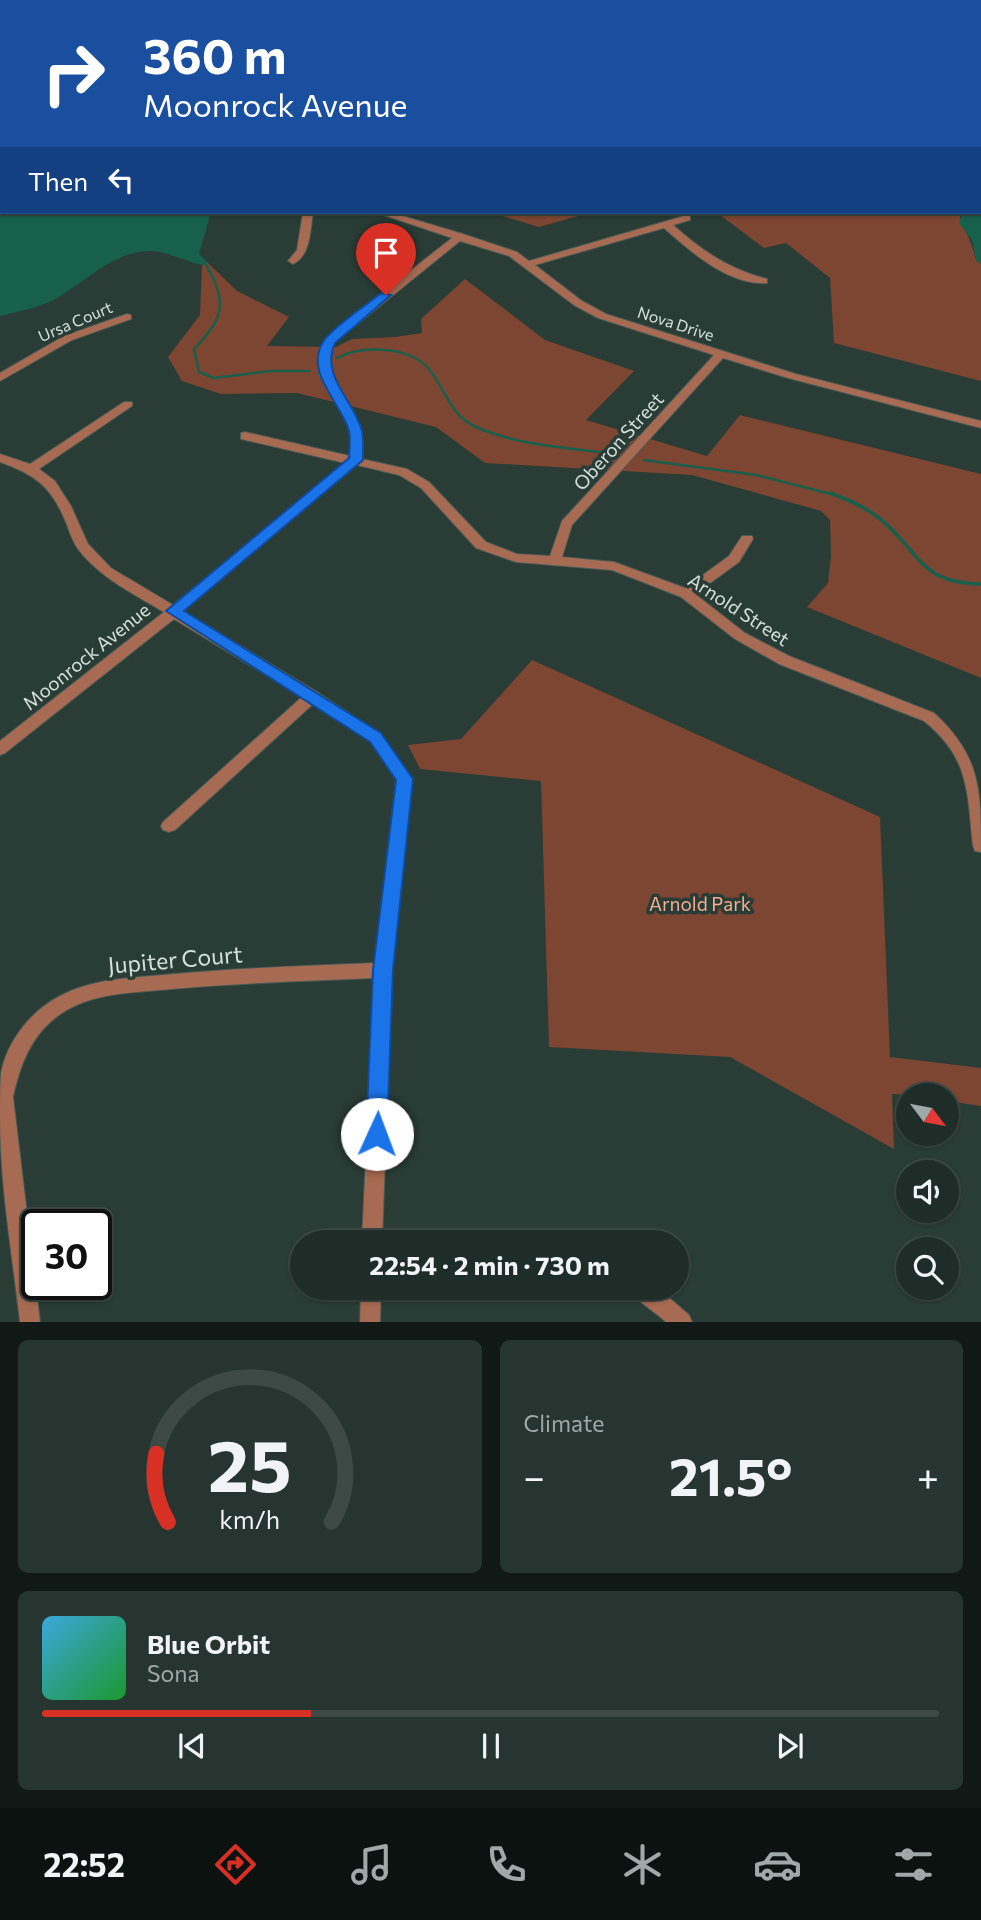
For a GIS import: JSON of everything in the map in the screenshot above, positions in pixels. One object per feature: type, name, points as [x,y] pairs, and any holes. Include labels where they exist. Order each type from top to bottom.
[{"type":"street","points":[[293,261],[302,251],[308,214]]},
{"type":"street","name":"Nova Drive","points":[[387,214],[505,251],[529,264],[565,296],[586,309],[792,376],[981,425]]},
{"type":"street","points":[[529,264],[687,218]]},
{"type":"street","points":[[666,224],[709,262],[741,277],[763,281]]},
{"type":"street","points":[[356,460],[356,434],[349,415],[326,375],[326,347],[329,341],[348,325],[460,236]]},
{"type":"street","name":"Ursa Court","points":[[0,379],[68,338],[127,317]]},
{"type":"street","name":"Oberon Street","points":[[555,560],[566,523],[721,354]]},
{"type":"street","points":[[31,469],[128,404]]},
{"type":"street","name":"Arnold Street","points":[[245,436],[402,472],[425,485],[481,545],[516,558],[614,566],[686,594],[730,628],[771,654],[917,712],[948,732],[971,766],[981,846]]},
{"type":"street","points":[[0,458],[31,469],[51,484],[65,506],[82,547],[106,570],[376,738],[404,779],[383,970],[372,1230]]},
{"type":"street","name":"Moonrock Avenue","points":[[0,749],[356,460]]},
{"type":"street","points":[[686,594],[734,559],[747,539]]},
{"type":"street","points":[[169,826],[312,696]]},
{"type":"street","name":"Jupiter Court","points":[[30,1321],[4,1097],[11,1062],[32,1027],[65,1002],[105,988],[195,979],[383,970]]},
{"type":"street","points":[[370,1300],[370,1321]]},
{"type":"street","points":[[658,1300],[682,1321]]},
{"type":"green space","points":[[496,214],[585,214],[539,227]]},
{"type":"green space","points":[[719,214],[962,214],[960,217],[976,260],[981,264],[981,381],[834,343],[830,278],[786,243],[764,248]]},
{"type":"green space","points":[[207,262],[237,291],[289,317],[267,346],[336,347],[352,339],[422,333],[421,319],[465,279],[545,340],[634,371],[586,420],[707,456],[740,415],[981,474],[981,678],[807,607],[828,583],[831,556],[830,520],[821,511],[692,475],[485,463],[436,427],[297,393],[221,394],[182,381],[168,357],[200,315],[202,265]]},
{"type":"green space","name":"Arnold Park","points":[[532,660],[880,817],[890,1057],[981,1068],[981,1106],[959,1103],[959,1083],[896,1083],[896,1094],[892,1094],[894,1149],[730,1057],[549,1047],[541,781],[420,769],[408,745],[461,739]]},
{"type":"shaded area","points":[[0,214],[210,214],[199,254],[207,262],[202,265],[155,251],[137,252],[114,261],[48,303],[0,316]]},
{"type":"shaded area","points":[[962,214],[981,214],[981,264],[976,260],[972,240],[959,223]]},
{"type":"waterway","points":[[205,263],[217,288],[220,309],[212,328],[194,349],[199,372],[214,378],[271,371],[309,371]]},
{"type":"waterway","points":[[337,358],[371,350],[409,355],[428,368],[459,415],[474,426],[522,441],[606,453]]},
{"type":"waterway","points":[[644,460],[756,475],[834,495]]},
{"type":"waterway","points":[[830,493],[834,495]]},
{"type":"waterway","points":[[834,495],[879,518],[932,571],[944,578],[981,584]]},
{"type":"route","points":[[377,1134],[383,970],[404,779],[376,738],[173,611],[356,460],[356,434],[349,415],[335,395],[326,375],[324,352],[329,341],[386,295]]}]
